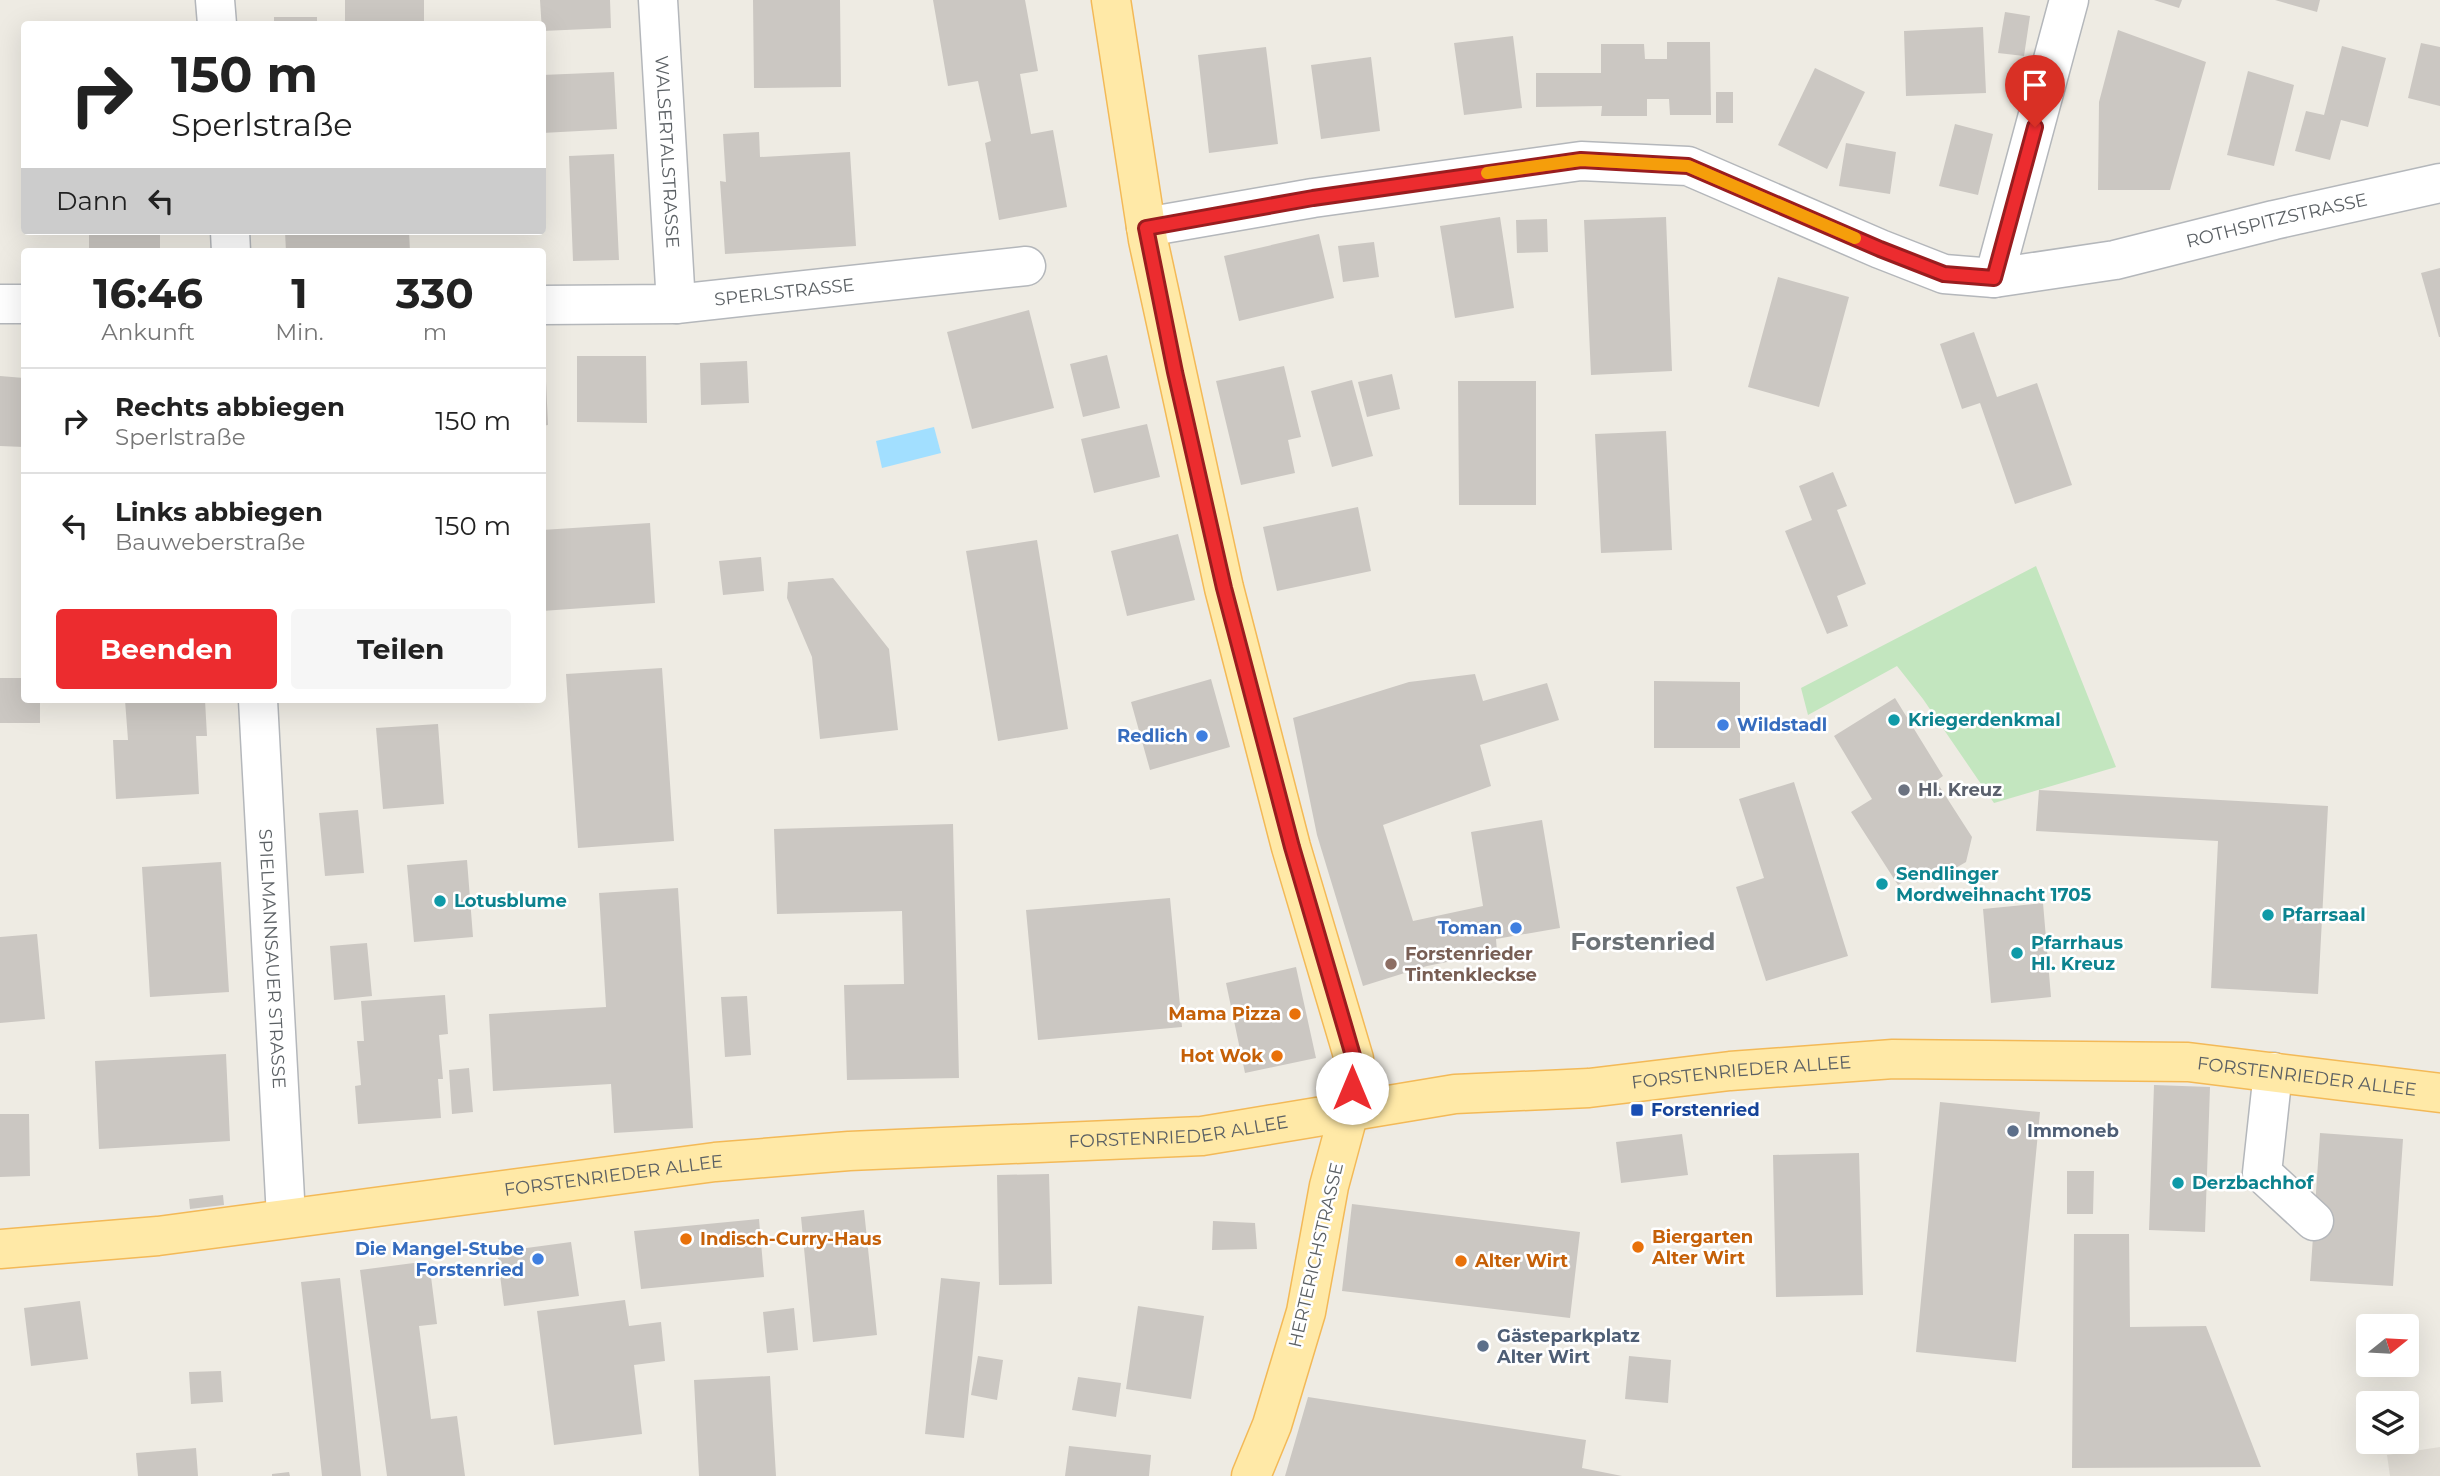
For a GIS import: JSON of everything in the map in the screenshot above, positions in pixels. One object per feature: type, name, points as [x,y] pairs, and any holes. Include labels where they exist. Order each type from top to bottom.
[{"type":"main road","name":"HERTERICHSTRASSE","points":[[1111,0],[1146,228],[1175,372],[1224,588],[1292,847],[1354,1059],[1349,1112],[1329,1186],[1306,1312],[1272,1424],[1251,1476]]},
{"type":"main road","name":"FORSTENRIEDER ALLEE","points":[[0,1249],[158,1236],[715,1162],[849,1151],[1202,1136],[1455,1094],[1589,1088],[1730,1071],[1893,1059],[2188,1062],[2440,1093]]},
{"type":"street","points":[[215,0],[217,21]]},
{"type":"street","name":"WALSERTALSTRASSE","points":[[658,0],[676,304]]},
{"type":"street","points":[[1146,228],[1313,198],[1581,160],[1688,166],[1944,274],[1994,278],[2069,0]]},
{"type":"street","name":"ROTHSPITZSTRASSE","points":[[1994,278],[2115,260],[2274,220],[2440,183]]},
{"type":"street","name":"SPERLSTRASSE","points":[[546,305],[676,304],[1026,266]]},
{"type":"street","points":[[0,304],[21,304]]},
{"type":"street","name":"SPIELMANNSAUER STRASSE","points":[[258,703],[286,1217]]},
{"type":"street","points":[[2273,1072],[2262,1173],[2314,1221]]},
{"type":"shaded area","points":[[2440,1447],[2440,1476],[2390,1476],[2387,1455],[2419,1454],[2419,1450]]},
{"type":"green space","points":[[2036,566],[2116,767],[1994,803],[1923,699],[1897,666],[1808,715],[1801,688]]},
{"type":"water","points":[[934,427],[941,453],[882,468],[876,441]]},
{"type":"building","points":[[345,0],[424,0],[424,21],[345,21]]},
{"type":"building","points":[[540,0],[610,0],[611,28],[546,31],[546,21],[541,21]]},
{"type":"building","points":[[753,0],[840,0],[841,87],[754,88]]},
{"type":"building","points":[[933,0],[1025,0],[1038,71],[1020,74],[1031,134],[1053,130],[1067,207],[999,220],[985,143],[991,141],[978,81],[948,86]]},
{"type":"building","points":[[2154,0],[2182,0],[2179,8]]},
{"type":"building","points":[[2275,0],[2320,0],[2317,12]]},
{"type":"building","points":[[2005,12],[2030,16],[2024,56],[1998,53]]},
{"type":"building","points":[[274,17],[317,17],[317,21],[274,21]]},
{"type":"building","points":[[1983,27],[1986,93],[1906,96],[1904,31]]},
{"type":"building","points":[[2118,30],[2206,62],[2170,190],[2098,190],[2099,102]]},
{"type":"building","points":[[1513,36],[1522,108],[1464,115],[1454,43]]},
{"type":"building","points":[[1667,42],[1710,42],[1711,115],[1670,115],[1669,99],[1647,99],[1647,116],[1601,116],[1602,106],[1536,107],[1536,73],[1601,73],[1601,44],[1644,44],[1645,59],[1667,59]]},
{"type":"building","points":[[2421,43],[2440,47],[2440,106],[2408,98]]},
{"type":"building","points":[[2342,46],[2386,58],[2368,127],[2341,120],[2330,160],[2295,151],[2306,111],[2324,115]]},
{"type":"building","points":[[1266,47],[1278,144],[1209,153],[1198,55]]},
{"type":"building","points":[[1371,57],[1380,131],[1321,139],[1311,65]]},
{"type":"building","points":[[1815,68],[1865,92],[1827,169],[1778,145]]},
{"type":"building","points":[[2248,71],[2294,85],[2274,166],[2227,155]]},
{"type":"building","points":[[614,72],[617,129],[546,133],[546,75]]},
{"type":"building","points":[[1716,92],[1733,92],[1733,123],[1716,123]]},
{"type":"building","points":[[1955,124],[1993,134],[1978,195],[1939,186]]},
{"type":"building","points":[[759,132],[760,157],[850,152],[856,246],[725,254],[720,181],[726,182],[723,134]]},
{"type":"building","points":[[1846,143],[1896,152],[1890,194],[1839,186]]},
{"type":"building","points":[[614,154],[619,260],[573,261],[569,156]]},
{"type":"building","points":[[1500,217],[1514,308],[1455,318],[1440,226]]},
{"type":"building","points":[[1666,217],[1672,371],[1591,375],[1584,220]]},
{"type":"building","points":[[1547,219],[1548,252],[1517,253],[1516,220]]},
{"type":"building","points":[[1319,234],[1334,298],[1239,321],[1224,256]]},
{"type":"building","points":[[89,235],[160,235],[160,248],[89,248]]},
{"type":"building","points":[[285,235],[409,235],[410,248],[286,248]]},
{"type":"building","points":[[1374,242],[1379,277],[1343,282],[1338,246]]},
{"type":"building","points":[[2440,268],[2440,337],[2439,337],[2421,273]]},
{"type":"building","points":[[1778,277],[1849,297],[1819,407],[1748,387]]},
{"type":"building","points":[[1029,310],[1054,408],[972,429],[947,332]]},
{"type":"building","points":[[1974,332],[1997,397],[2037,383],[2072,485],[2015,504],[1980,403],[1962,409],[1940,344]]},
{"type":"building","points":[[1107,355],[1120,408],[1083,417],[1070,364]]},
{"type":"building","points":[[577,356],[646,356],[647,423],[577,422]]},
{"type":"building","points":[[747,361],[749,403],[701,405],[700,363]]},
{"type":"building","points":[[1284,366],[1301,437],[1288,440],[1295,473],[1241,485],[1216,381]]},
{"type":"building","points":[[1392,374],[1400,409],[1367,417],[1358,382]]},
{"type":"building","points":[[0,376],[21,378],[21,447],[0,446]]},
{"type":"building","points":[[1352,380],[1373,456],[1332,467],[1311,391]]},
{"type":"building","points":[[1458,381],[1536,381],[1536,505],[1459,505]]},
{"type":"building","points":[[546,382],[548,425],[546,425]]},
{"type":"building","points":[[1147,424],[1160,477],[1094,493],[1081,439]]},
{"type":"building","points":[[1666,431],[1672,550],[1601,553],[1595,434]]},
{"type":"building","points":[[1833,472],[1847,506],[1837,510],[1866,584],[1837,596],[1848,626],[1827,634],[1785,531],[1812,520],[1799,486]]},
{"type":"building","points":[[1358,507],[1371,571],[1277,591],[1263,527]]},
{"type":"building","points":[[650,523],[655,603],[546,611],[546,530]]},
{"type":"building","points":[[1178,534],[1195,600],[1127,616],[1111,551]]},
{"type":"building","points":[[1037,540],[1068,729],[998,741],[966,551]]},
{"type":"building","points":[[761,557],[764,591],[723,595],[719,561]]},
{"type":"building","points":[[833,578],[889,649],[898,730],[820,739],[812,657],[787,598],[788,582]]},
{"type":"building","points":[[662,668],[674,841],[578,848],[566,674]]},
{"type":"building","points":[[1475,674],[1483,701],[1547,683],[1559,720],[1480,745],[1491,786],[1383,825],[1413,921],[1483,906],[1471,832],[1542,820],[1560,928],[1496,939],[1497,952],[1427,966],[1363,986],[1317,835],[1293,718],[1409,682]]},
{"type":"building","points":[[0,678],[21,678],[21,703],[40,703],[40,723],[0,723]]},
{"type":"building","points":[[1211,679],[1230,747],[1150,770],[1131,702]]},
{"type":"building","points":[[1654,681],[1740,682],[1740,748],[1654,748]]},
{"type":"building","name":"Hl. Kreuz","points":[[1895,698],[1943,776],[1936,781],[1972,837],[1966,862],[1947,873],[1923,870],[1898,885],[1851,812],[1872,799],[1834,736]]},
{"type":"building","points":[[125,703],[205,703],[207,736],[196,736],[199,794],[116,799],[113,740],[128,740]]},
{"type":"building","points":[[438,724],[444,804],[383,809],[376,728]]},
{"type":"building","points":[[1794,782],[1848,956],[1766,981],[1736,887],[1764,878],[1739,799]]},
{"type":"building","name":"Pfarrsaal","points":[[2039,790],[2328,806],[2318,994],[2211,988],[2218,841],[2036,831]]},
{"type":"building","points":[[358,810],[364,873],[325,876],[319,813]]},
{"type":"building","points":[[953,824],[959,1078],[847,1080],[844,985],[904,984],[902,911],[777,914],[774,829]]},
{"type":"building","name":"Lotusblume","points":[[467,860],[473,937],[414,942],[407,865]]},
{"type":"building","points":[[221,862],[229,992],[150,997],[142,867]]},
{"type":"building","points":[[678,888],[693,1128],[614,1133],[611,1084],[493,1091],[489,1014],[606,1007],[599,893]]},
{"type":"building","points":[[1170,898],[1182,1027],[1038,1040],[1026,910]]},
{"type":"building","name":"Pfarrhaus Hl. Kreuz","points":[[2043,903],[2051,997],[1991,1003],[1983,909]]},
{"type":"building","points":[[37,934],[45,1019],[0,1023],[0,937]]},
{"type":"building","points":[[367,943],[372,996],[334,1000],[330,946]]},
{"type":"building","points":[[1296,967],[1316,1058],[1245,1073],[1226,983]]},
{"type":"building","points":[[445,995],[448,1034],[439,1035],[443,1079],[438,1079],[441,1118],[358,1124],[355,1086],[361,1085],[357,1041],[364,1041],[361,1001]]},
{"type":"building","points":[[747,996],[751,1055],[725,1057],[721,997]]},
{"type":"building","points":[[226,1054],[230,1141],[99,1149],[95,1061]]},
{"type":"building","points":[[469,1068],[473,1112],[452,1114],[449,1070]]},
{"type":"building","name":"Derzbachhof","points":[[2154,1085],[2210,1087],[2205,1232],[2149,1230]]},
{"type":"building","points":[[1940,1102],[2040,1112],[2016,1362],[1916,1352]]},
{"type":"building","points":[[0,1114],[29,1114],[30,1176],[0,1177]]},
{"type":"building","points":[[2320,1133],[2403,1139],[2393,1286],[2310,1281]]},
{"type":"building","points":[[1682,1134],[1688,1175],[1621,1183],[1616,1142]]},
{"type":"building","points":[[1859,1153],[1863,1295],[1776,1297],[1773,1155]]},
{"type":"building","points":[[2067,1171],[2094,1171],[2093,1214],[2067,1214]]},
{"type":"building","points":[[1049,1174],[1052,1284],[999,1285],[997,1175]]},
{"type":"building","points":[[223,1195],[224,1205],[190,1209],[189,1199]]},
{"type":"building","name":"Alter Wirt","points":[[1352,1204],[1580,1232],[1570,1318],[1342,1291]]},
{"type":"building","points":[[864,1210],[877,1335],[813,1342],[801,1217]]},
{"type":"building","points":[[759,1219],[764,1277],[641,1289],[634,1231]]},
{"type":"building","points":[[1213,1221],[1255,1223],[1257,1249],[1212,1250]]},
{"type":"building","points":[[2074,1234],[2129,1234],[2130,1327],[2206,1326],[2261,1467],[2072,1468]]},
{"type":"building","points":[[571,1242],[579,1296],[504,1306],[497,1252]]},
{"type":"building","points":[[429,1261],[437,1324],[419,1326],[431,1419],[457,1416],[465,1476],[387,1476],[360,1270]]},
{"type":"building","points":[[340,1278],[361,1476],[322,1476],[301,1282]]},
{"type":"building","points":[[941,1278],[980,1282],[964,1438],[925,1434]]},
{"type":"building","points":[[625,1300],[629,1326],[661,1322],[665,1361],[634,1365],[642,1434],[554,1445],[537,1311]]},
{"type":"building","points":[[80,1301],[88,1359],[31,1366],[24,1308]]},
{"type":"building","points":[[1138,1306],[1204,1316],[1191,1399],[1126,1389]]},
{"type":"building","points":[[794,1308],[798,1350],[767,1353],[763,1312]]},
{"type":"building","points":[[978,1356],[1003,1360],[997,1400],[971,1395]]},
{"type":"building","points":[[1629,1356],[1671,1360],[1668,1403],[1625,1399]]},
{"type":"building","points":[[221,1371],[223,1402],[191,1404],[189,1372]]},
{"type":"building","points":[[770,1376],[776,1476],[699,1476],[694,1380]]},
{"type":"building","points":[[1078,1377],[1121,1383],[1116,1417],[1072,1410]]},
{"type":"building","points":[[1308,1397],[1586,1440],[1582,1468],[1622,1476],[1285,1476]]},
{"type":"building","points":[[1069,1446],[1151,1455],[1149,1476],[1065,1476]]},
{"type":"building","points":[[196,1448],[198,1476],[138,1476],[136,1453]]},
{"type":"building","points":[[289,1472],[290,1476],[272,1476],[272,1474]]},
{"type":"slow traffic","points":[[1487,173],[1581,160],[1688,166],[1855,238]]},
{"type":"place","name":"Kriegerdenkmal","points":[[1894,720]]},
{"type":"place","name":"Wildstadl","points":[[1723,725]]},
{"type":"place","name":"Redlich","points":[[1202,736]]},
{"type":"place","name":"Hl. Kreuz","points":[[1904,790]]},
{"type":"place","name":"Sendlinger Mordweihnacht 1705","points":[[1882,884]]},
{"type":"place","name":"Lotusblume","points":[[440,901]]},
{"type":"place","name":"Pfarrsaal","points":[[2268,915]]},
{"type":"place","name":"Toman","points":[[1516,928]]},
{"type":"place","name":"Pfarrhaus Hl. Kreuz","points":[[2017,953]]},
{"type":"place","name":"Forstenrieder Tintenkleckse","points":[[1391,964]]},
{"type":"place","name":"Mama Pizza","points":[[1295,1014]]},
{"type":"place","name":"Hot Wok","points":[[1277,1056]]},
{"type":"place","name":"Forstenried","points":[[1637,1110]]},
{"type":"place","name":"Immoneb","points":[[2013,1131]]},
{"type":"place","name":"Derzbachhof","points":[[2178,1183]]},
{"type":"place","name":"Indisch-Curry-Haus","points":[[686,1239]]},
{"type":"place","name":"Biergarten Alter Wirt","points":[[1638,1247]]},
{"type":"place","name":"Die Mangel-Stube Forstenried","points":[[538,1259]]},
{"type":"place","name":"Alter Wirt","points":[[1461,1261]]},
{"type":"place","name":"Gästeparkplatz Alter Wirt","points":[[1483,1346]]},
{"type":"district","name":"Forstenried","points":[[1643,942]]},
{"type":"route","points":[[1352,1088],[1354,1059],[1292,847],[1224,588],[1175,372],[1146,228],[1313,198],[1581,160],[1688,166],[1944,274],[1994,278],[2035,127]]}]
